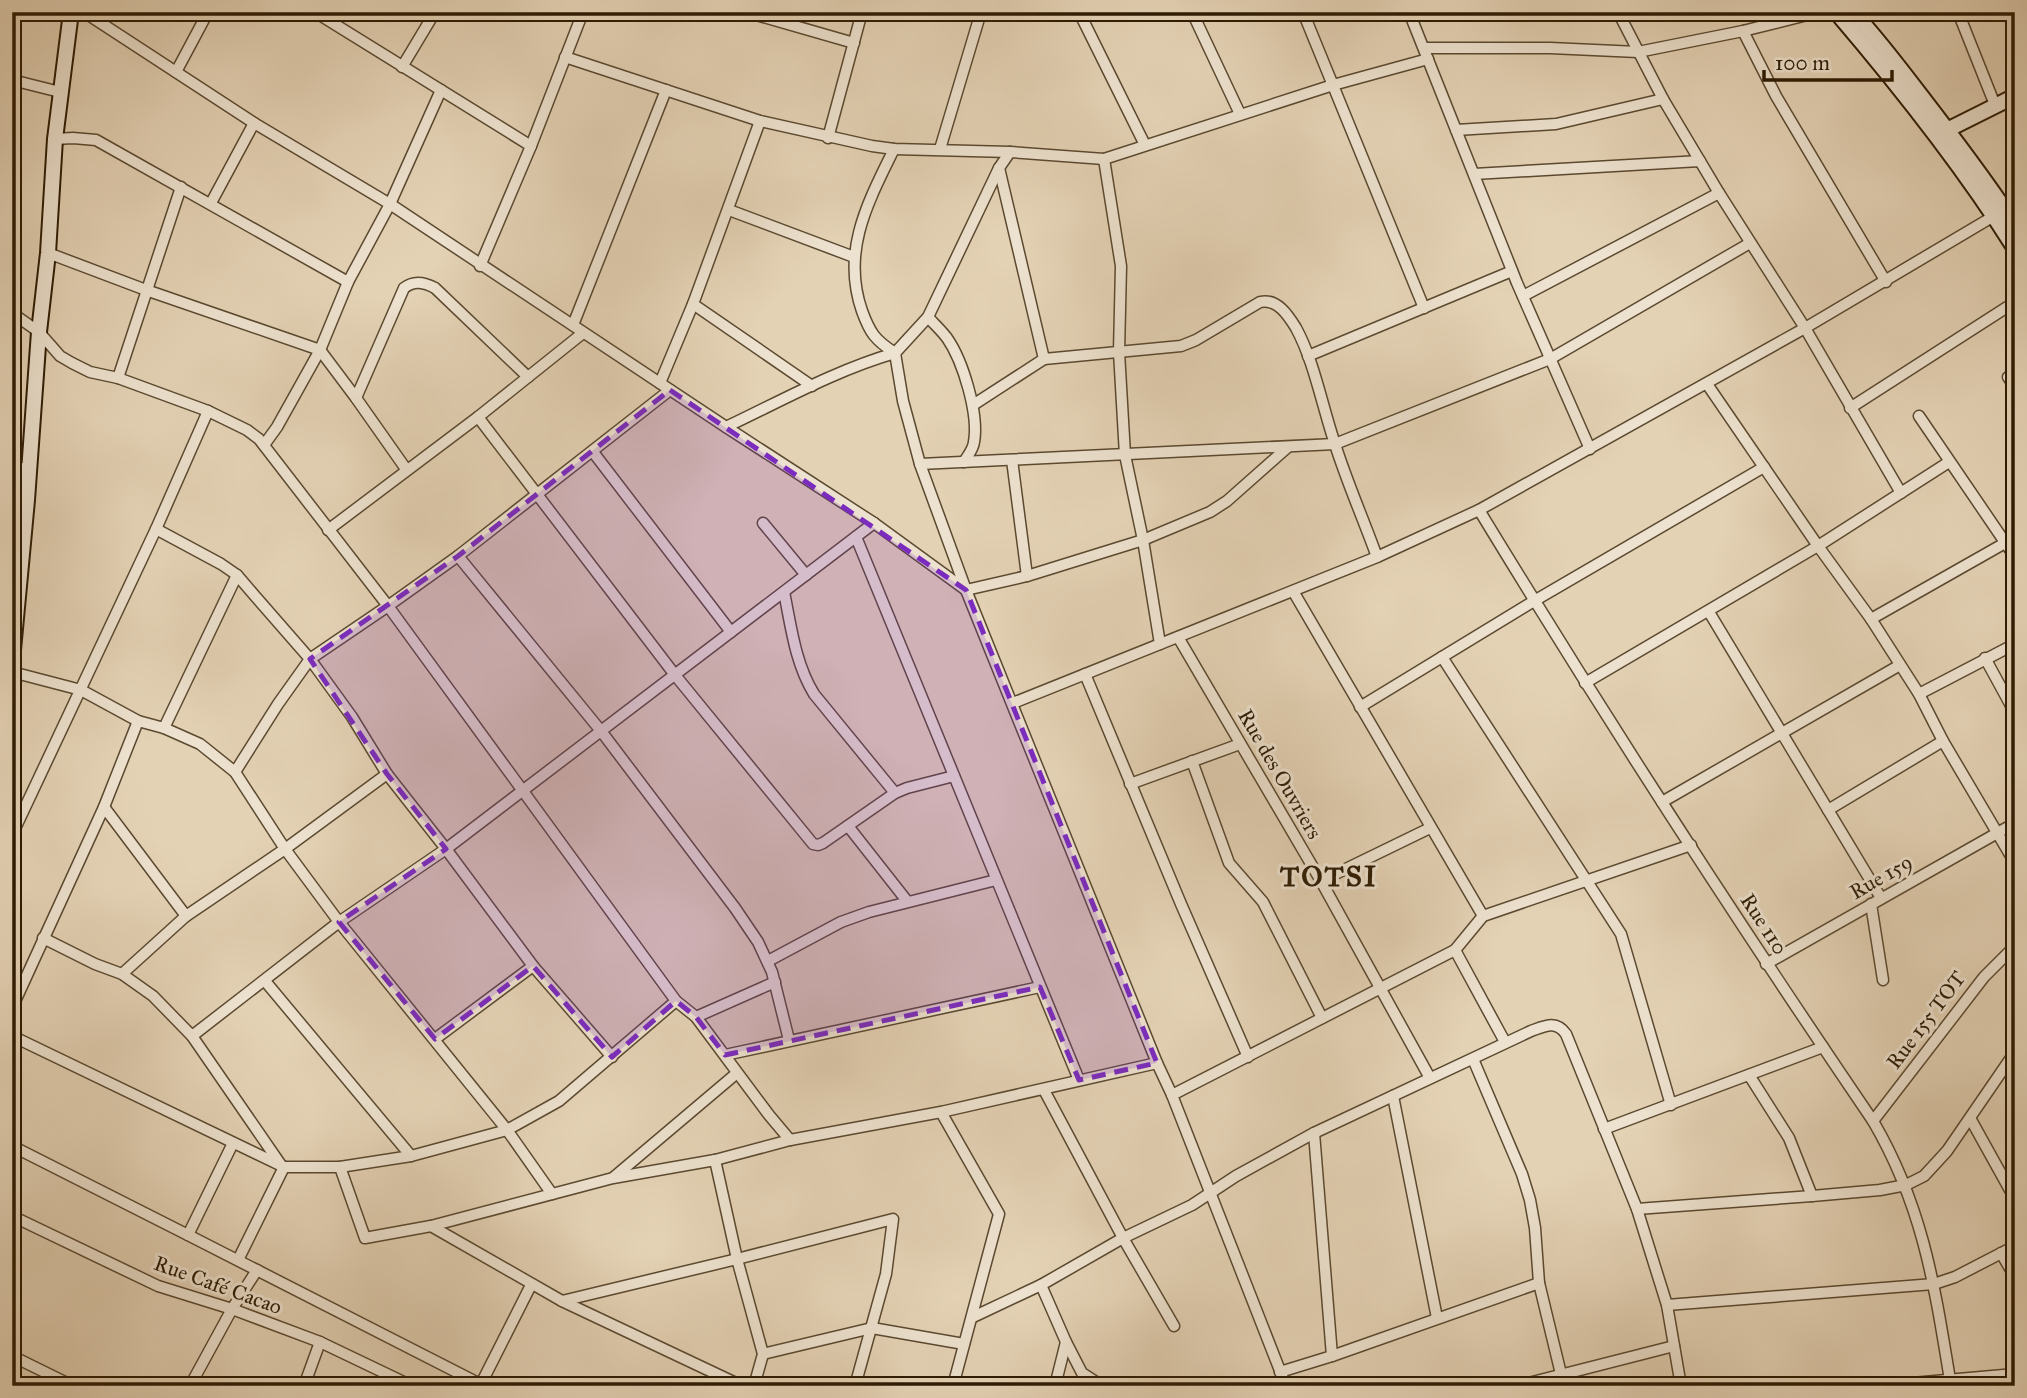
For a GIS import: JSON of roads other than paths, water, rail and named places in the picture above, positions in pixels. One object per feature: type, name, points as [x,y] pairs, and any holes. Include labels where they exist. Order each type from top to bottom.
[{"type":"street","points":[[12,661],[48,253],[55,139],[71,12]]},
{"type":"street","points":[[84,12],[254,123],[390,205],[874,523],[966,590],[1027,576],[1143,540],[1219,506],[1288,446]]},
{"type":"street","points":[[176,72],[208,12]]},
{"type":"street","points":[[402,66],[435,12]]},
{"type":"street","points":[[480,266],[531,146],[583,12]]},
{"type":"street","points":[[746,12],[854,43]]},
{"type":"street","points":[[828,138],[862,12]]},
{"type":"street","points":[[940,149],[981,12]]},
{"type":"street","points":[[1079,12],[1145,145]]},
{"type":"street","points":[[1192,12],[1240,114]]},
{"type":"street","points":[[1303,12],[1424,308]]},
{"type":"street","points":[[1409,12],[1512,271],[1590,449]]},
{"type":"street","points":[[1618,12],[1700,161],[1805,328],[1901,493]]},
{"type":"street","points":[[1424,48],[1519,47],[1638,52],[1743,31],[1819,12]]},
{"type":"street","points":[[1836,12],[1895,83],[1945,136]]},
{"type":"street","points":[[1853,12],[1885,48],[2007,221],[2015,249]]},
{"type":"street","points":[[316,13],[531,146]]},
{"type":"street","points":[[1962,13],[1996,109]]},
{"type":"street","points":[[1743,31],[1783,108],[1886,282]]},
{"type":"street","points":[[565,57],[760,121],[828,138],[894,149],[1010,152],[1104,159],[1333,85],[1428,59]]},
{"type":"street","points":[[13,82],[61,92]]},
{"type":"street","points":[[264,445],[320,350],[348,282],[390,205],[441,90]]},
{"type":"street","points":[[573,325],[666,90]]},
{"type":"street","points":[[1945,136],[2015,96]]},
{"type":"street","points":[[1456,130],[1556,124],[1664,99]]},
{"type":"street","points":[[1996,109],[2015,106]]},
{"type":"street","points":[[660,383],[693,304],[760,121]]},
{"type":"street","points":[[211,203],[254,123]]},
{"type":"street","points":[[55,139],[96,140],[348,282]]},
{"type":"street","points":[[894,149],[866,209],[854,257],[855,288],[867,325],[876,339],[895,353],[903,401],[920,464],[966,590],[1172,1095],[1286,1386]]},
{"type":"street","points":[[726,427],[812,386],[895,353],[928,317],[999,168],[1010,152]]},
{"type":"street","points":[[1104,159],[1121,266],[1119,352],[1125,454],[1143,540],[1160,644]]},
{"type":"street","points":[[1474,174],[1700,161]]},
{"type":"street","points":[[999,168],[1044,359]]},
{"type":"street","points":[[118,378],[181,187]]},
{"type":"street","points":[[1523,296],[1719,193]]},
{"type":"street","points":[[729,209],[854,257]]},
{"type":"street","points":[[1013,704],[1377,557],[1479,510],[1886,282],[2007,221]]},
{"type":"street","points":[[920,464],[1335,444],[1550,359],[1750,243]]},
{"type":"street","points":[[48,253],[320,350],[406,469]]},
{"type":"street","points":[[1308,356],[1512,271]]},
{"type":"street","points":[[356,398],[404,288],[410,283],[419,282],[435,288],[528,377]]},
{"type":"street","points":[[973,405],[1044,359],[1188,344],[1260,302],[1277,304],[1294,325],[1308,356],[1335,444],[1377,557]]},
{"type":"street","points":[[1850,408],[2015,302]]},
{"type":"street","points":[[693,304],[812,386]]},
{"type":"street","points":[[12,313],[39,332],[60,356],[90,372],[118,378],[208,411],[247,430],[264,445],[388,606],[676,1001],[696,1017],[790,1140]]},
{"type":"street","points":[[928,317],[951,345],[973,405],[974,443],[964,462]]},
{"type":"street","points":[[328,530],[478,417],[583,332]]},
{"type":"street","points":[[2008,377],[2015,387]]},
{"type":"street","points":[[1707,384],[1818,547],[1871,619],[1919,694],[1943,741],[2015,863]]},
{"type":"street","points":[[235,772],[310,659],[458,556],[670,390]]},
{"type":"street","points":[[12,835],[156,530],[208,411]]},
{"type":"street","points":[[1919,416],[2015,557]]},
{"type":"street","points":[[478,417],[675,675],[813,844],[823,843],[895,793],[954,776]]},
{"type":"street","points":[[593,452],[731,632]]},
{"type":"street","points":[[1012,460],[1027,576]]},
{"type":"street","points":[[1585,683],[1818,547],[1949,462]]},
{"type":"street","points":[[12,467],[28,469]]},
{"type":"street","points":[[1360,707],[1763,467]]},
{"type":"street","name":"Rue 110","points":[[1479,510],[1585,683],[1766,964],[1873,1121],[1895,1160],[1906,1185],[1934,1284],[1950,1383]]},
{"type":"street","points":[[763,523],[806,575]]},
{"type":"street","points":[[192,1037],[339,922],[446,849],[874,523]]},
{"type":"street","points":[[156,530],[237,575],[310,659],[352,717],[387,774],[533,966],[612,1057]]},
{"type":"street","points":[[856,537],[1079,1080]]},
{"type":"street","points":[[1871,619],[2005,543]]},
{"type":"street","points":[[458,556],[601,731],[735,908],[768,961],[789,1040]]},
{"type":"street","points":[[164,728],[237,575]]},
{"type":"street","points":[[1293,591],[1483,916]]},
{"type":"street","points":[[784,592],[798,658],[807,682],[895,793]]},
{"type":"street","points":[[1709,612],[1881,898]]},
{"type":"street","name":"Rue des Ouvriers","points":[[1178,637],[1321,881],[1430,1078]]},
{"type":"street","points":[[1919,694],[2015,644]]},
{"type":"street","points":[[1442,657],[1617,927],[1624,941],[1671,1105]]},
{"type":"street","points":[[1985,658],[2015,713]]},
{"type":"street","points":[[1662,802],[1899,665]]},
{"type":"street","points":[[12,672],[81,691],[138,721],[164,728],[200,744],[235,772],[285,849],[339,922],[507,1130],[552,1194]]},
{"type":"street","points":[[1085,674],[1248,1057]]},
{"type":"street","points":[[12,1008],[104,807],[138,721]]},
{"type":"street","points":[[1828,810],[1943,741]]},
{"type":"street","points":[[1130,784],[1240,744]]},
{"type":"street","points":[[1192,761],[1229,863],[1263,902],[1322,1018]]},
{"type":"street","points":[[122,974],[186,916],[285,849],[387,774]]},
{"type":"street","points":[[104,807],[186,916]]},
{"type":"street","name":"Rue 159","points":[[1766,964],[2015,823]]},
{"type":"street","points":[[848,826],[907,901]]},
{"type":"street","points":[[1321,881],[1430,828]]},
{"type":"street","points":[[1172,1095],[1455,950],[1483,916],[1691,845]]},
{"type":"street","points":[[768,961],[841,922],[869,912],[996,880]]},
{"type":"street","points":[[1871,904],[1883,980]]},
{"type":"street","points":[[43,938],[122,974],[153,996],[192,1037],[283,1166]]},
{"type":"street","name":"Rue 155 TOT","points":[[1873,1121],[1984,976],[2015,946]]},
{"type":"street","points":[[1455,950],[1506,1042]]},
{"type":"street","points":[[435,1039],[533,966]]},
{"type":"street","points":[[265,981],[411,1156]]},
{"type":"street","points":[[696,1017],[775,982]]},
{"type":"street","points":[[725,1055],[1040,987]]},
{"type":"street","points":[[12,1036],[283,1166],[340,1167],[411,1156],[507,1130],[559,1101],[676,1001]]},
{"type":"street","points":[[973,1317],[1041,1285],[1123,1238],[1192,1205],[1236,1176],[1314,1133],[1506,1042],[1547,1025],[1556,1025],[1566,1034],[1637,1209],[1667,1305],[1681,1386]]},
{"type":"street","points":[[1604,1129],[1823,1047]]},
{"type":"street","points":[[1637,1209],[1880,1190],[1906,1185],[1924,1177],[1947,1151],[2015,1052]]},
{"type":"street","points":[[1473,1059],[1522,1174],[1530,1200],[1539,1283],[1561,1374]]},
{"type":"street","points":[[340,1167],[365,1238],[431,1226],[612,1178],[715,1160],[790,1140],[941,1112],[1157,1063]]},
{"type":"street","points":[[612,1178],[737,1073]]},
{"type":"street","points":[[1749,1076],[1789,1138],[1812,1196]]},
{"type":"street","points":[[1044,1090],[1123,1238],[1174,1326]]},
{"type":"street","points":[[1393,1096],[1437,1318]]},
{"type":"street","points":[[941,1112],[999,1214],[953,1386]]},
{"type":"street","points":[[1970,1118],[2015,1199]]},
{"type":"street","points":[[1314,1133],[1332,1356]]},
{"type":"street","points":[[188,1234],[233,1143]]},
{"type":"street","points":[[12,1146],[482,1385],[531,1284]]},
{"type":"street","points":[[715,1160],[737,1259],[763,1354],[754,1386]]},
{"type":"street","points":[[238,1260],[283,1166]]},
{"type":"street","name":"Rue Café Cacao","points":[[12,1216],[158,1286],[232,1309],[320,1342],[412,1386]]},
{"type":"street","points":[[562,1301],[893,1219],[886,1274],[855,1386]]},
{"type":"street","points":[[431,1226],[562,1301],[742,1386]]},
{"type":"street","points":[[1667,1305],[1934,1284],[1955,1277],[2015,1246]]},
{"type":"street","points":[[2001,1253],[2015,1277]]},
{"type":"street","points":[[190,1386],[232,1309],[257,1270]]},
{"type":"street","points":[[1280,1371],[1332,1356],[1539,1283]]},
{"type":"street","points":[[1041,1285],[1082,1373],[1102,1386]]},
{"type":"street","points":[[763,1354],[872,1328],[964,1344]]},
{"type":"street","points":[[304,1386],[320,1342]]},
{"type":"street","points":[[1055,1386],[1066,1342]]},
{"type":"street","points":[[1517,1386],[1674,1346]]},
{"type":"street","points":[[12,1356],[73,1386]]},
{"type":"street","points":[[1878,1386],[1950,1383],[2015,1374]]},
{"type":"district","name":"TOTSI","points":[[1329,876]]}]
